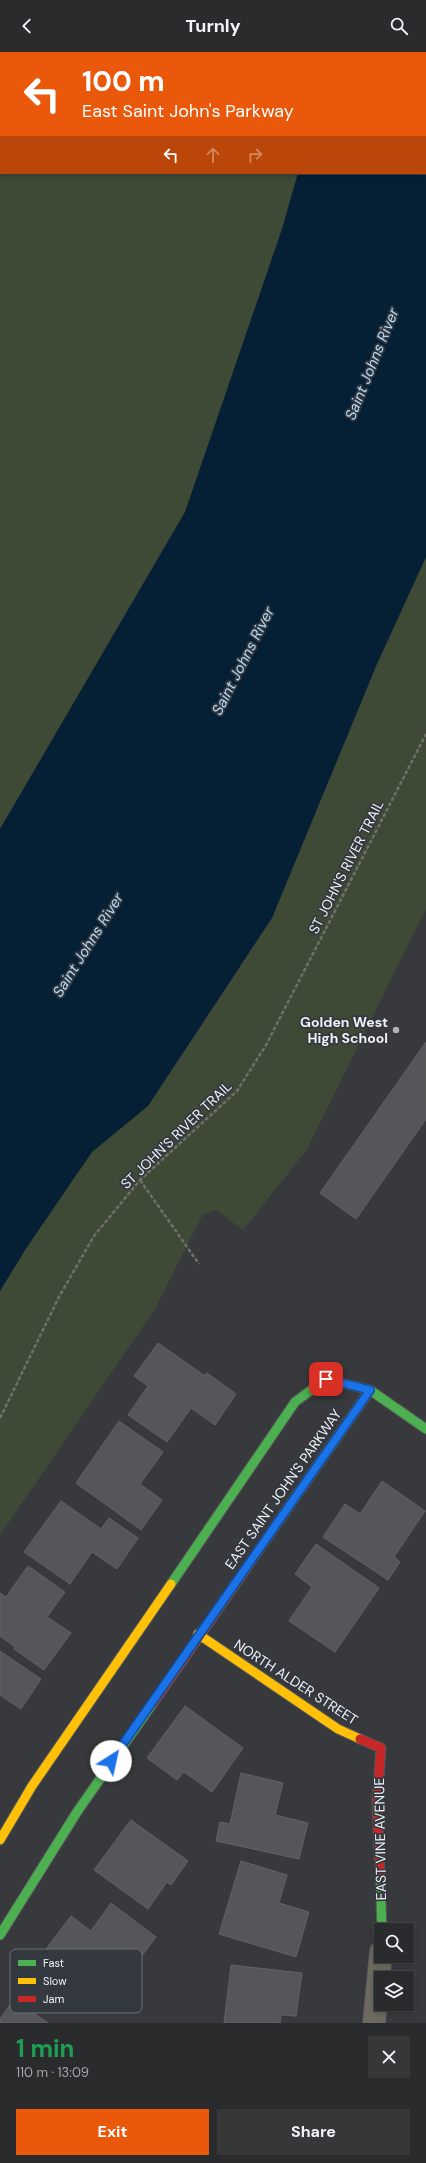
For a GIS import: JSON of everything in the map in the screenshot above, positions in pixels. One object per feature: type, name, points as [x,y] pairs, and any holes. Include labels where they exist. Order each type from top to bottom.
[{"type":"main road","points":[[0,1840],[36,1780],[295,1402],[326,1379],[370,1390],[426,1430]]},
{"type":"main road","name":"EAST SAINT JOHN'S PARKWAY","points":[[0,1935],[77,1812],[198,1634],[370,1390]]},
{"type":"main road","name":"NORTH ALDER STREET","points":[[198,1634],[338,1729],[381,1748]]},
{"type":"main road","name":"EAST VINE AVENUE","points":[[381,1748],[378,1802],[382,1923]]},
{"type":"street","points":[[374,2023],[380,1963]]},
{"type":"path","name":"ST JOHN'S RIVER TRAIL","points":[[0,1418],[60,1295],[94,1236],[140,1180],[237,1091],[266,1045],[426,734]]},
{"type":"path","points":[[140,1180],[199,1264]]},
{"type":"green space","points":[[0,174],[426,174],[426,909],[306,1151],[243,1230],[216,1210],[203,1214],[155,1309],[0,1535]]},
{"type":"water","name":"Saint Johns River","points":[[298,174],[426,174],[426,557],[377,664],[272,918],[148,1106],[92,1152],[27,1247],[0,1291],[0,829],[185,512],[282,229]]},
{"type":"building","points":[[426,1042],[426,1119],[356,1219],[320,1193]]},
{"type":"building","points":[[158,1343],[205,1376],[207,1373],[236,1394],[215,1425],[191,1408],[167,1442],[128,1415],[148,1386],[134,1376]]},
{"type":"building","points":[[119,1421],[163,1452],[140,1484],[162,1500],[141,1530],[76,1483]]},
{"type":"building","points":[[382,1481],[425,1511],[394,1557],[400,1562],[388,1580],[323,1537],[345,1504],[360,1514]]},
{"type":"building","points":[[61,1501],[101,1529],[109,1518],[138,1538],[117,1569],[92,1552],[70,1584],[24,1552]]},
{"type":"building","points":[[316,1544],[379,1588],[335,1652],[289,1621],[312,1587],[295,1574]]},
{"type":"building","points":[[28,1566],[65,1592],[47,1617],[71,1633],[44,1670],[14,1649],[15,1647],[0,1636],[0,1593],[6,1597]]},
{"type":"building","points":[[0,1651],[41,1679],[21,1709],[0,1695]]},
{"type":"building","points":[[185,1706],[243,1748],[212,1792],[184,1772],[177,1780],[147,1758]]},
{"type":"building","points":[[241,1773],[283,1783],[275,1815],[308,1823],[299,1859],[216,1841],[220,1822],[230,1824]]},
{"type":"building","points":[[131,1820],[188,1861],[171,1885],[167,1882],[148,1909],[94,1870]]},
{"type":"building","points":[[241,1861],[287,1875],[279,1903],[309,1912],[296,1957],[219,1934]]},
{"type":"building","points":[[111,1903],[156,1937],[142,1956],[142,1949],[46,1949],[71,1916],[91,1931]]},
{"type":"building","points":[[231,1965],[302,1973],[296,2016],[281,2015],[280,2023],[224,2023]]},
{"type":"building","points":[[10,2005],[10,2013],[34,2013],[48,2023],[0,2023],[0,2019]]},
{"type":"traffic: fast","points":[[171,1584],[295,1402],[326,1379],[370,1390],[426,1429]]},
{"type":"traffic: fast","points":[[0,1935],[77,1812],[153,1703]]},
{"type":"traffic: fast","points":[[380,1874],[382,1923]]},
{"type":"traffic: slow","points":[[285,1512],[370,1390]]},
{"type":"traffic: slow","points":[[0,1840],[32,1786],[171,1584]]},
{"type":"traffic: slow","points":[[198,1634],[338,1729],[360,1739]]},
{"type":"traffic: jam","points":[[153,1703],[285,1512]]},
{"type":"traffic: jam","points":[[360,1739],[381,1748],[377,1802],[380,1874]]},
{"type":"place","name":"Golden West High School","points":[[396,1030]]},
{"type":"route","points":[[111,1761],[198,1634],[370,1390],[326,1379]]}]
